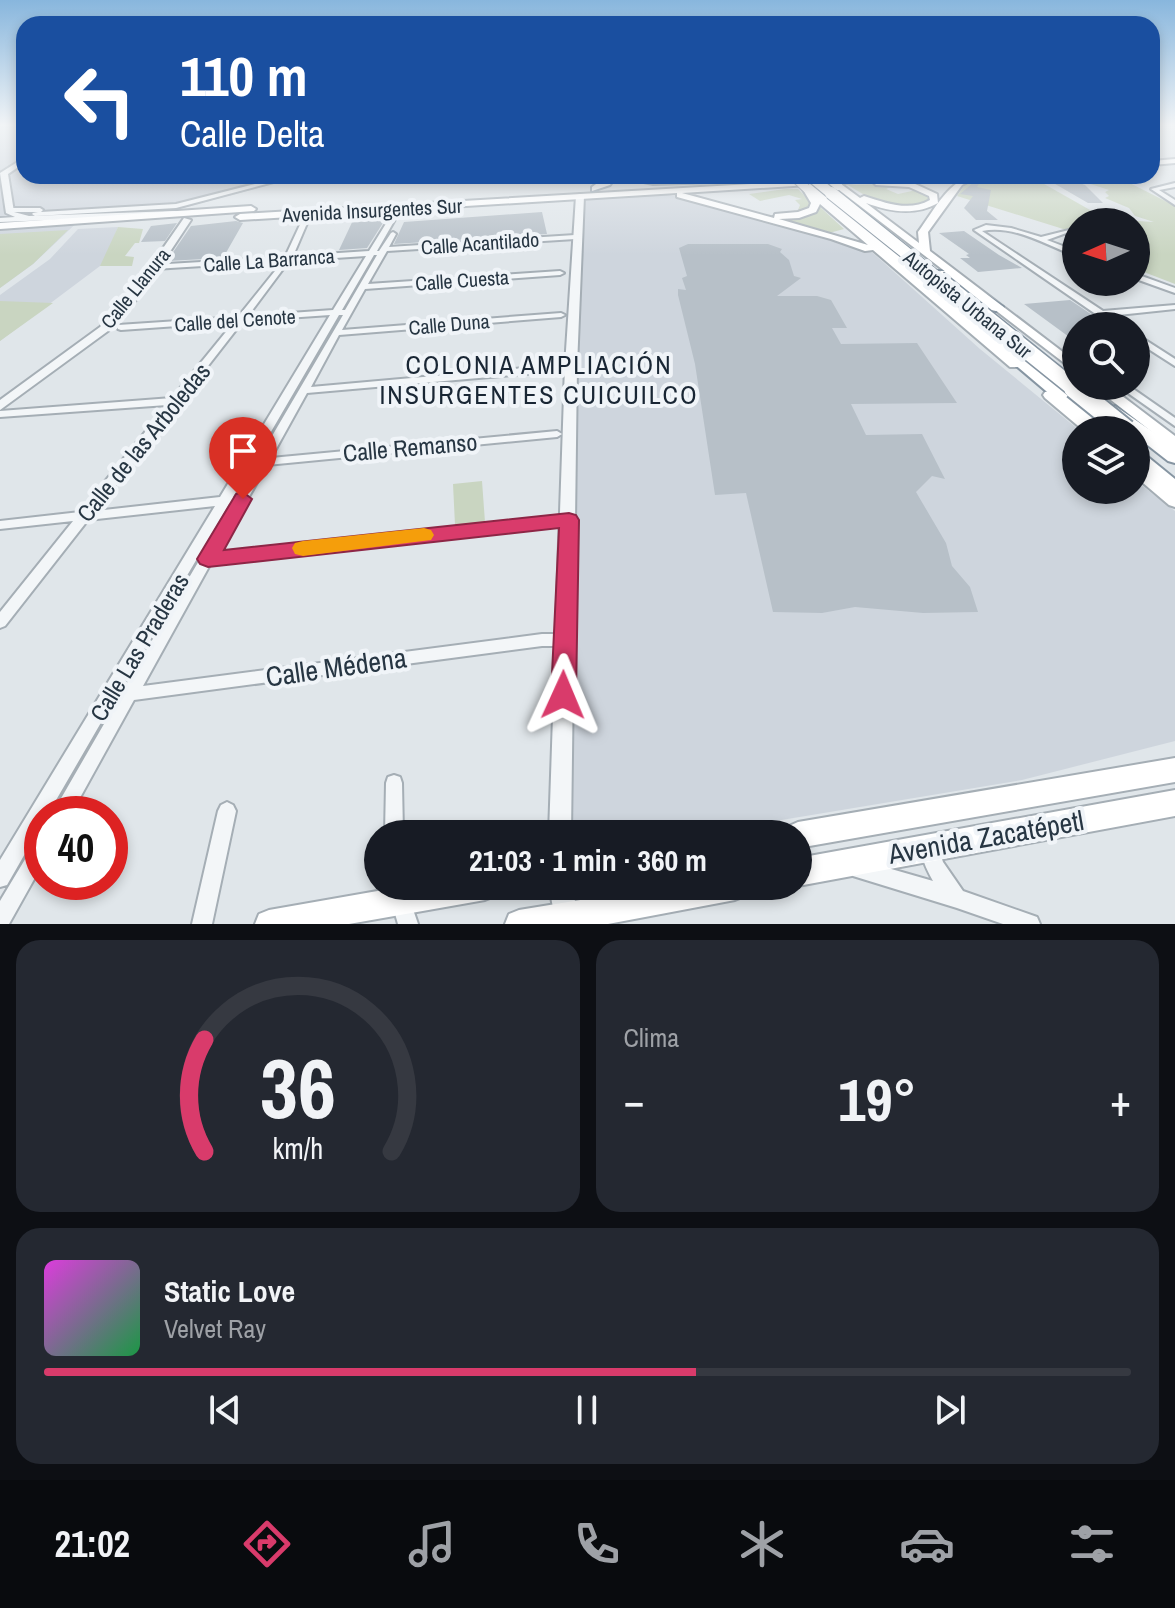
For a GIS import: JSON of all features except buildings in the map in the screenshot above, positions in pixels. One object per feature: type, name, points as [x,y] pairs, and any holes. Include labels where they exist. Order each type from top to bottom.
[{"type":"highway","points":[[817,184],[891,262]]},
{"type":"highway","points":[[818,184],[942,274],[1062,369]]},
{"type":"highway","name":"Autopista Urbana Sur","points":[[818,184],[1101,416]]},
{"type":"highway","name":"Autopista Urbana Sur","points":[[818,184],[1108,416]]},
{"type":"highway","points":[[850,219],[1085,416]]},
{"type":"highway","points":[[942,274],[996,307]]},
{"type":"highway","points":[[1010,361],[1083,416]]},
{"type":"highway","points":[[1101,400],[1175,457]]},
{"type":"highway","points":[[1150,449],[1175,469]]},
{"type":"highway","points":[[1150,456],[1175,476]]},
{"type":"highway","points":[[1150,471],[1175,490]]},
{"type":"main road","points":[[595,189],[602,184]]},
{"type":"main road","name":"Avenida Insurgentes Sur","points":[[244,213],[308,214],[552,198],[615,184]]},
{"type":"main road","points":[[640,184],[835,237],[867,248],[891,262]]},
{"type":"main road","points":[[652,187],[657,184]]},
{"type":"main road","points":[[652,187],[677,184]]},
{"type":"main road","name":"Avenida Insurgentes Sur","points":[[0,226],[720,184]]},
{"type":"main road","points":[[791,184],[746,192],[737,197],[736,202],[742,208],[761,215],[799,215],[811,212],[816,204],[814,184]]},
{"type":"main road","points":[[817,184],[891,262],[1075,416]]},
{"type":"main road","points":[[819,184],[925,251],[1062,357]]},
{"type":"main road","points":[[824,184],[889,207],[918,208],[935,201],[930,192],[910,185],[891,184]]},
{"type":"main road","points":[[925,251],[923,232],[958,184]]},
{"type":"main road","name":"Avenida Insurgentes Sur","points":[[244,213],[552,198]]},
{"type":"main road","points":[[1053,350],[1062,351]]},
{"type":"main road","points":[[1132,400],[1155,427],[1175,440]]},
{"type":"main road","points":[[1150,475],[1175,501]]},
{"type":"main road","name":"Avenida Zacatépetl","points":[[812,833],[1173,769]]},
{"type":"main road","name":"Avenida Zacatépetl","points":[[812,869],[1175,803]]},
{"type":"main road","points":[[519,924],[658,900]]},
{"type":"main road","points":[[269,924],[402,903]]},
{"type":"street","points":[[2,172],[6,206],[14,215],[190,216]]},
{"type":"street","points":[[6,206],[45,210],[143,206],[205,197],[214,190],[247,184]]},
{"type":"street","points":[[35,214],[160,208],[258,184]]},
{"type":"street","points":[[1175,185],[1154,189],[1175,203]]},
{"type":"street","points":[[224,192],[239,186]]},
{"type":"street","points":[[560,820],[575,237],[580,193]]},
{"type":"street","name":"Calle Las Praderas","points":[[71,796],[305,390],[337,333],[344,312],[364,287],[402,208]]},
{"type":"street","name":"Calle Las Praderas","points":[[0,878],[227,500],[381,252],[402,208]]},
{"type":"street","points":[[0,226],[45,210]]},
{"type":"street","name":"Calle de las Arboledas","points":[[0,622],[287,261],[308,214]]},
{"type":"street","name":"Calle Llanura","points":[[0,406],[97,335],[132,299],[190,216]]},
{"type":"street","points":[[1062,249],[999,227],[982,226],[977,230],[1098,312]]},
{"type":"street","points":[[1039,240],[1062,233]]},
{"type":"street","name":"Calle Acantilado","points":[[381,252],[575,237]]},
{"type":"street","name":"Calle La Barranca","points":[[154,267],[287,261],[381,252]]},
{"type":"street","name":"Calle Cuesta","points":[[364,287],[560,273]]},
{"type":"street","points":[[1150,281],[1175,291]]},
{"type":"street","points":[[1122,312],[1175,307]]},
{"type":"street","name":"Calle del Cenote","points":[[121,327],[344,312]]},
{"type":"street","name":"Calle Duna","points":[[337,333],[561,315]]},
{"type":"street","points":[[1150,346],[1172,359]]},
{"type":"street","points":[[305,390],[559,368]]},
{"type":"street","points":[[1136,400],[1175,423]]},
{"type":"street","points":[[0,414],[177,401]]},
{"type":"street","name":"Calle Remanso","points":[[264,462],[557,434]]},
{"type":"street","points":[[0,525],[243,499]]},
{"type":"street","points":[[208,559],[569,520]]},
{"type":"street","name":"Calle Médena","points":[[108,698],[542,640],[565,640]]},
{"type":"street","points":[[394,783],[394,820]]},
{"type":"street","points":[[202,924],[227,811]]},
{"type":"street","points":[[930,848],[932,863],[939,877],[957,898]]},
{"type":"street","points":[[840,864],[957,898],[1030,924]]},
{"type":"street","points":[[0,920],[24,878]]},
{"type":"street","points":[[563,900],[565,917]]},
{"type":"shaded area","points":[[0,169],[16,169],[16,184],[273,184],[175,210],[86,214],[33,264],[0,288]]},
{"type":"shaded area","points":[[667,195],[687,198],[849,243],[873,253],[980,349],[1062,416],[1062,504],[1150,504],[1150,492],[1175,511],[1175,741],[1022,780],[782,820],[568,820],[576,333],[584,198]]},
{"type":"shaded area","points":[[118,227],[104,263],[0,341],[0,295],[50,259],[78,229]]},
{"type":"green space","points":[[897,184],[886,189],[898,194],[921,189],[932,198],[930,202],[897,204],[877,200],[848,185]]},
{"type":"green space","points":[[965,184],[1044,184],[1087,208],[1062,208],[1062,229],[957,196]]},
{"type":"green space","points":[[1091,184],[1132,184],[1175,206],[1175,284],[1150,274],[1150,222],[1154,222],[1150,221],[1150,208],[1129,208],[1105,198],[1109,196],[1105,192],[1109,190]]},
{"type":"green space","points":[[798,189],[810,201],[810,208],[802,213],[779,215],[798,210],[800,205],[795,200],[802,199],[789,195],[760,201],[749,194]]},
{"type":"green space","points":[[820,207],[844,229],[829,233],[761,215],[802,216],[818,211]]},
{"type":"green space","points":[[118,227],[143,229],[139,243],[135,243],[125,256],[134,257],[132,266],[100,266]]},
{"type":"green space","points":[[68,230],[33,264],[0,288],[0,234]]},
{"type":"green space","points":[[0,301],[53,303],[0,341]]},
{"type":"green space","points":[[482,481],[485,522],[455,525],[453,484]]},
{"type":"slow traffic","points":[[303,548],[424,535]]},
{"type":"district","name":"COLONIA AMPLIACIÓN INSURGENTES CUICUILCO","points":[[539,379]]},
{"type":"route","points":[[243,499],[208,559],[569,520],[563,695]]}]
